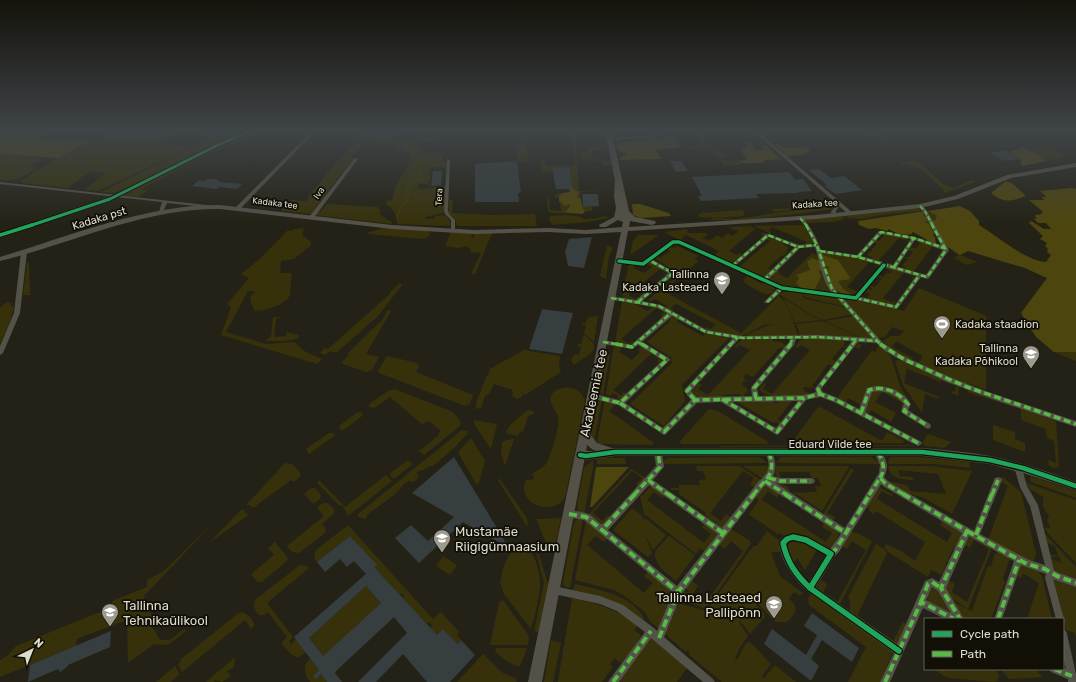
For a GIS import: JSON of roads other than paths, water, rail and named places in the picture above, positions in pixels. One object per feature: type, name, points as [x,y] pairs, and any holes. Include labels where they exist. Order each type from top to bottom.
[{"type":"main road","name":"Akadeemia tee","points":[[535,682],[623,245],[625,227],[623,210],[616,196],[618,178],[615,162]]},
{"type":"main road","name":"Kadaka tee","points":[[206,206],[392,227],[453,231],[568,230],[586,232],[625,227],[800,216],[893,208],[920,204],[955,196],[1021,172],[1068,162]]},
{"type":"main road","name":"Kadaka tee","points":[[1032,170],[1076,164]]},
{"type":"main road","name":"Kadaka pst","points":[[0,259],[161,212],[206,206]]},
{"type":"main road","points":[[603,225],[617,218],[623,210],[633,218],[652,226]]},
{"type":"main road","name":"Kadaka tee","points":[[800,216],[833,212],[850,212]]},
{"type":"main road","name":"Kadaka tee","points":[[568,230],[603,225],[625,227]]},
{"type":"main road","points":[[586,232],[610,233],[617,236],[623,245],[633,234],[652,226]]},
{"type":"street","points":[[237,209],[284,162]]},
{"type":"street","name":"Iva","points":[[311,218],[329,192],[354,162]]},
{"type":"street","name":"Tera","points":[[448,162],[446,210],[447,214],[453,220],[453,231]]},
{"type":"street","points":[[791,162],[850,212]]},
{"type":"street","name":"Kadaka tee","points":[[0,183],[206,206]]},
{"type":"street","points":[[161,212],[165,201]]},
{"type":"street","points":[[833,212],[836,209],[838,202]]},
{"type":"street","points":[[820,251],[858,256],[919,276],[927,277],[945,252],[925,211],[920,204]]},
{"type":"street","points":[[800,216],[820,251],[827,279],[837,294],[878,341],[894,354],[963,386],[1073,423]]},
{"type":"street","points":[[858,256],[881,232],[914,238],[944,248]]},
{"type":"street","points":[[732,266],[768,235],[798,247],[816,245]]},
{"type":"street","points":[[894,267],[914,238]]},
{"type":"street","points":[[619,261],[643,264],[673,242],[679,242],[782,288],[837,294],[896,307],[919,276]]},
{"type":"street","points":[[764,280],[798,247]]},
{"type":"street","points":[[0,353],[17,313],[24,252]]},
{"type":"street","points":[[638,302],[673,273],[649,260]]},
{"type":"street","points":[[856,298],[884,265]]},
{"type":"street","points":[[767,302],[782,288]]},
{"type":"street","points":[[612,298],[638,302],[645,305],[659,306],[706,332],[738,337],[794,337],[878,341]]},
{"type":"street","points":[[603,342],[632,347],[671,313]]},
{"type":"street","points":[[695,400],[687,391],[738,337]]},
{"type":"street","points":[[756,399],[754,388],[792,343],[794,337]]},
{"type":"street","points":[[820,394],[818,389],[856,340]]},
{"type":"street","points":[[620,403],[667,360],[638,342]]},
{"type":"street","points":[[861,413],[869,390],[874,387],[883,388],[904,398],[908,404],[904,411],[928,426]]},
{"type":"street","points":[[592,396],[620,403],[664,432],[695,400],[804,398],[820,394],[836,400],[918,443]]},
{"type":"street","points":[[722,399],[777,432],[804,398]]},
{"type":"street","points":[[584,433],[594,446],[615,452]]},
{"type":"street","name":"Eduard Vilde tee","points":[[580,455],[586,456],[615,452],[922,452],[991,460],[1018,467],[1076,486]]},
{"type":"street","points":[[602,530],[660,467],[658,452]]},
{"type":"street","points":[[810,588],[831,554],[836,550],[884,470],[884,465],[878,452]]},
{"type":"street","points":[[659,638],[678,592],[723,533],[772,473],[773,465],[769,453]]},
{"type":"street","points":[[1018,467],[1024,487],[1034,505],[1051,572],[1049,578],[1060,618]]},
{"type":"street","points":[[880,478],[886,484],[1019,560],[1076,583]]},
{"type":"street","points":[[767,479],[810,481]]},
{"type":"street","points":[[767,479],[846,533]]},
{"type":"street","points":[[648,480],[723,533]]},
{"type":"street","points":[[976,535],[998,480]]},
{"type":"street","points":[[569,514],[586,517],[678,592]]},
{"type":"street","points":[[941,588],[967,531]]},
{"type":"street","points":[[831,554],[821,547],[797,537],[789,538],[783,543],[785,555],[793,570],[810,588],[899,652]]},
{"type":"street","points":[[998,618],[1019,560]]},
{"type":"street","points":[[885,682],[928,584],[932,582],[941,588],[959,618]]},
{"type":"street","points":[[554,590],[611,604],[628,613],[710,682]]},
{"type":"street","points":[[921,602],[952,618]]},
{"type":"street","points":[[613,682],[651,631]]},
{"type":"street","points":[[1064,638],[1073,679]]},
{"type":"street","points":[[1056,670],[1073,679]]},
{"type":"waterway","points":[[397,218],[401,207],[406,201],[405,198],[409,194],[407,191],[411,184],[415,181],[423,179],[420,176],[419,170],[414,166],[416,162]]},
{"type":"place","name":"Tallinna Kadaka Lasteaed","points":[[722,295]]},
{"type":"place","name":"Kadaka staadion","points":[[942,339]]},
{"type":"place","name":"Tallinna Kadaka Põhikool","points":[[1031,369]]},
{"type":"place","name":"Mustamäe Riigigümnaasium","points":[[442,553]]},
{"type":"place","name":"Tallinna Lasteaed Pallipõnn","points":[[774,619]]},
{"type":"place","name":"Tallinna Tehnikaülikool","points":[[110,627]]}]
